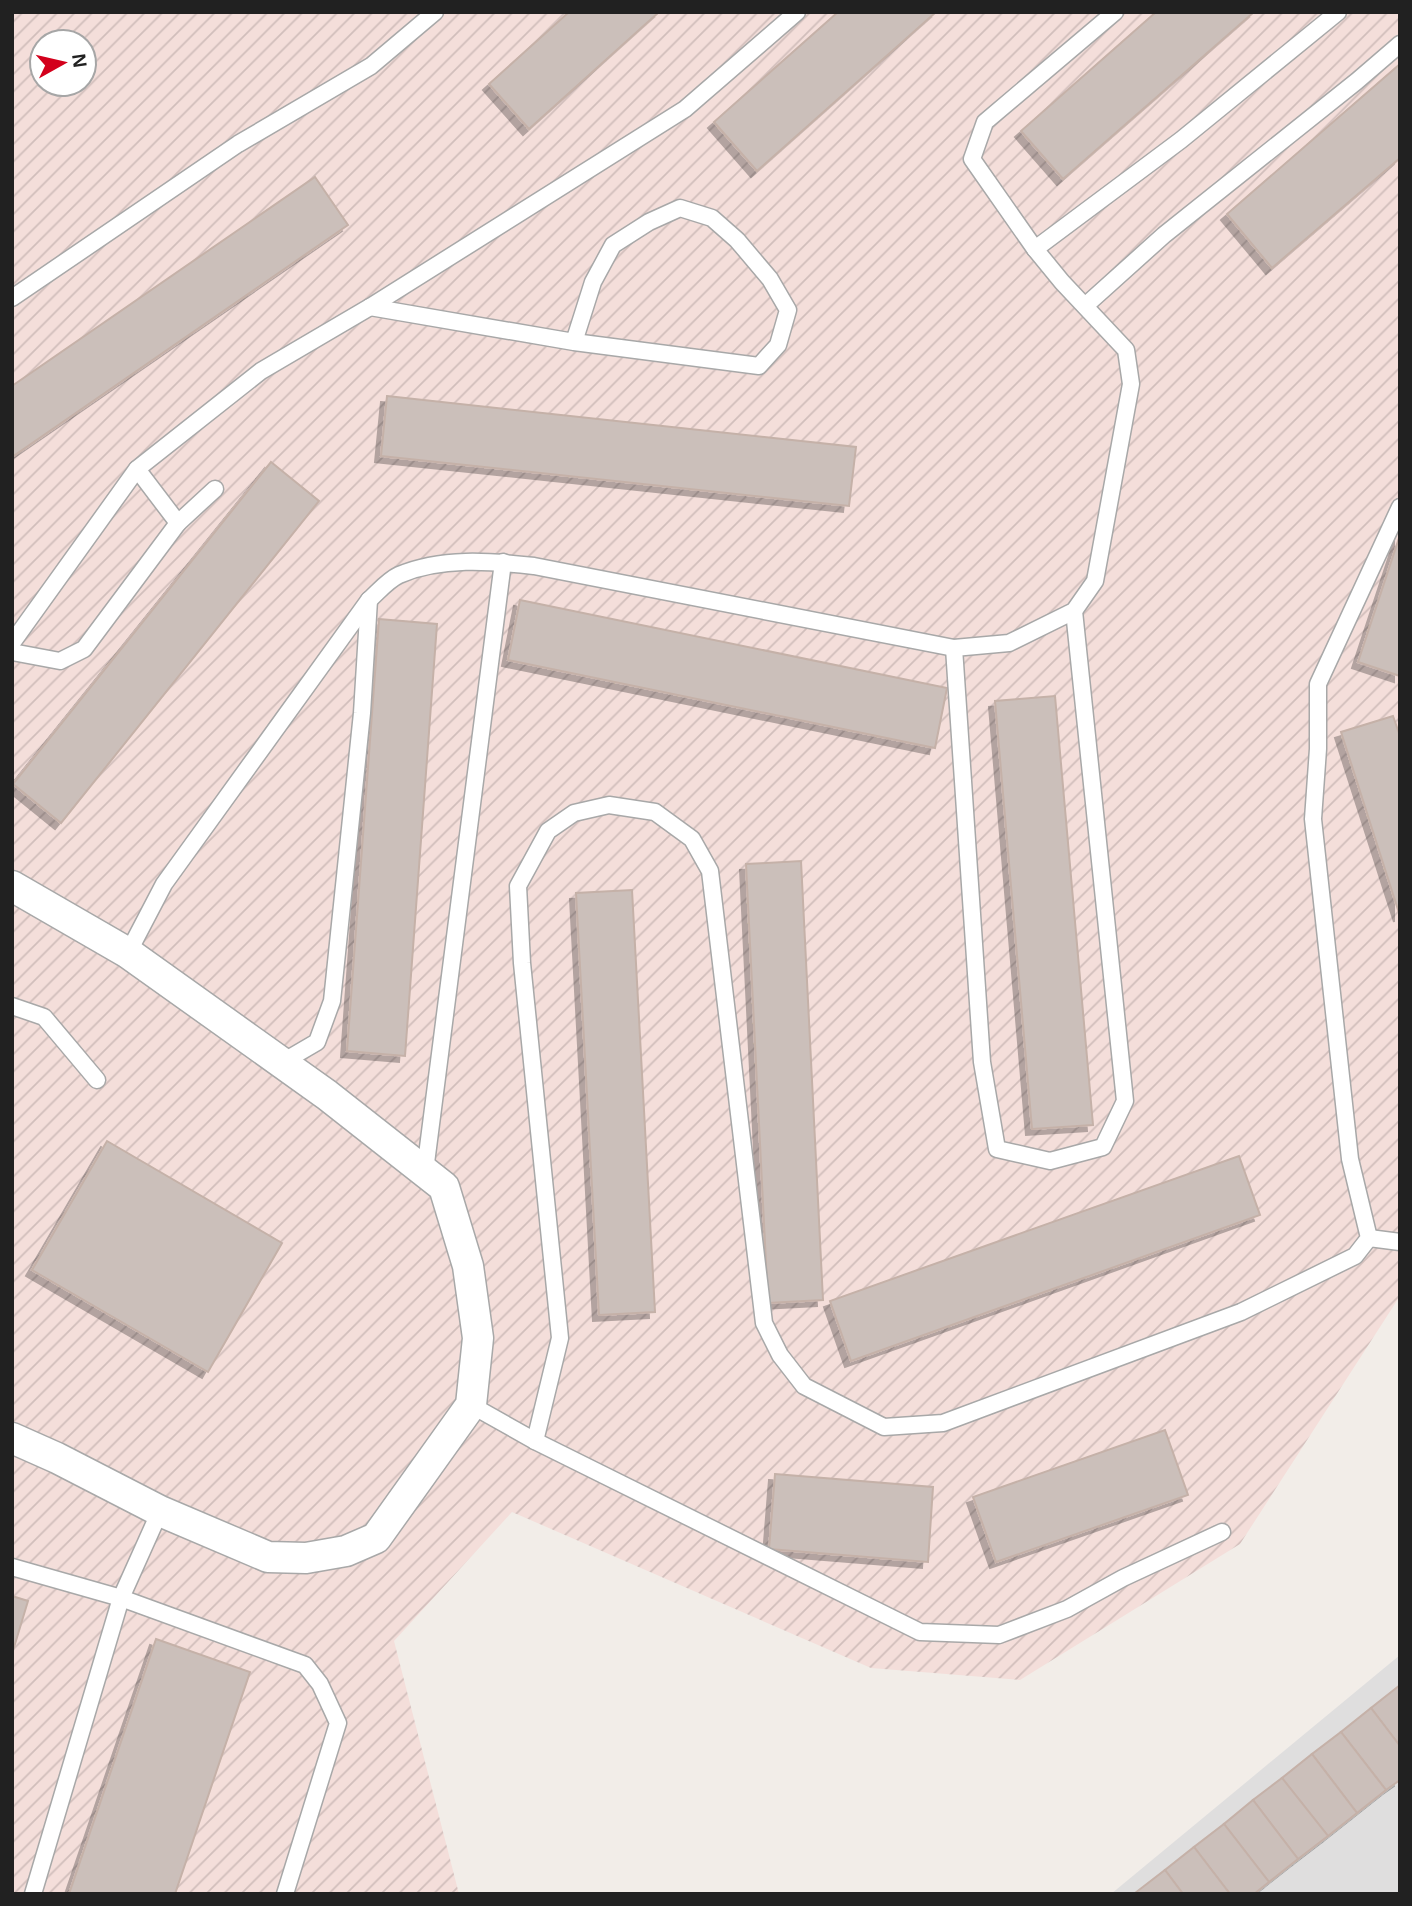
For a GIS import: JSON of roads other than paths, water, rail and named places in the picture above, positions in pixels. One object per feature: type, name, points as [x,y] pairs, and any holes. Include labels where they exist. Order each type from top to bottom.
[{"type":"street","points":[[12,886],[128,953],[327,1095],[444,1187],[468,1266],[478,1338],[471,1405],[376,1538],[346,1551],[306,1558],[268,1557],[160,1511],[12,1438]]},
{"type":"lane","points":[[12,298],[238,144],[370,66],[435,12]]},
{"type":"lane","points":[[12,643],[137,470],[261,371],[370,307],[685,109],[797,12]]},
{"type":"lane","points":[[128,953],[164,884],[369,600],[397,576],[440,562],[503,562],[534,566],[954,648],[1009,643],[1074,611],[1095,581],[1131,384],[1126,350],[1035,249],[972,159],[985,122],[1115,12]]},
{"type":"lane","points":[[1035,249],[1181,141],[1338,12]]},
{"type":"lane","points":[[1085,306],[1164,235],[1400,44]]},
{"type":"lane","points":[[370,307],[574,342],[759,366],[778,345],[788,310],[770,279],[737,240],[712,218],[680,208],[649,222],[613,245],[593,282],[574,342]]},
{"type":"lane","points":[[137,470],[178,523]]},
{"type":"lane","points":[[12,652],[60,661],[84,649],[178,523],[215,489]]},
{"type":"lane","points":[[1369,1238],[1350,1159],[1313,819],[1318,749],[1318,684],[1400,507]]},
{"type":"lane","points":[[425,1171],[503,562]]},
{"type":"lane","points":[[281,1063],[317,1042],[332,1001],[362,713],[369,600]]},
{"type":"lane","points":[[954,648],[982,1062],[997,1149],[1050,1161],[1102,1147],[1125,1101],[1074,611]]},
{"type":"lane","points":[[535,1441],[560,1338],[522,963],[519,886],[548,831],[573,813],[609,805],[655,812],[692,839],[710,871],[764,1323],[780,1355],[804,1386],[884,1427],[943,1423],[1241,1312],[1355,1256],[1369,1238]]},
{"type":"lane","points":[[12,1006],[44,1017],[97,1080]]},
{"type":"lane","points":[[1369,1238],[1400,1242]]},
{"type":"lane","points":[[471,1405],[535,1441],[920,1632],[999,1635],[1067,1609],[1123,1578],[1222,1532]]},
{"type":"lane","points":[[33,1894],[121,1598],[160,1511]]},
{"type":"lane","points":[[12,1567],[121,1598],[305,1665],[320,1684],[338,1723],[285,1894]]}]
